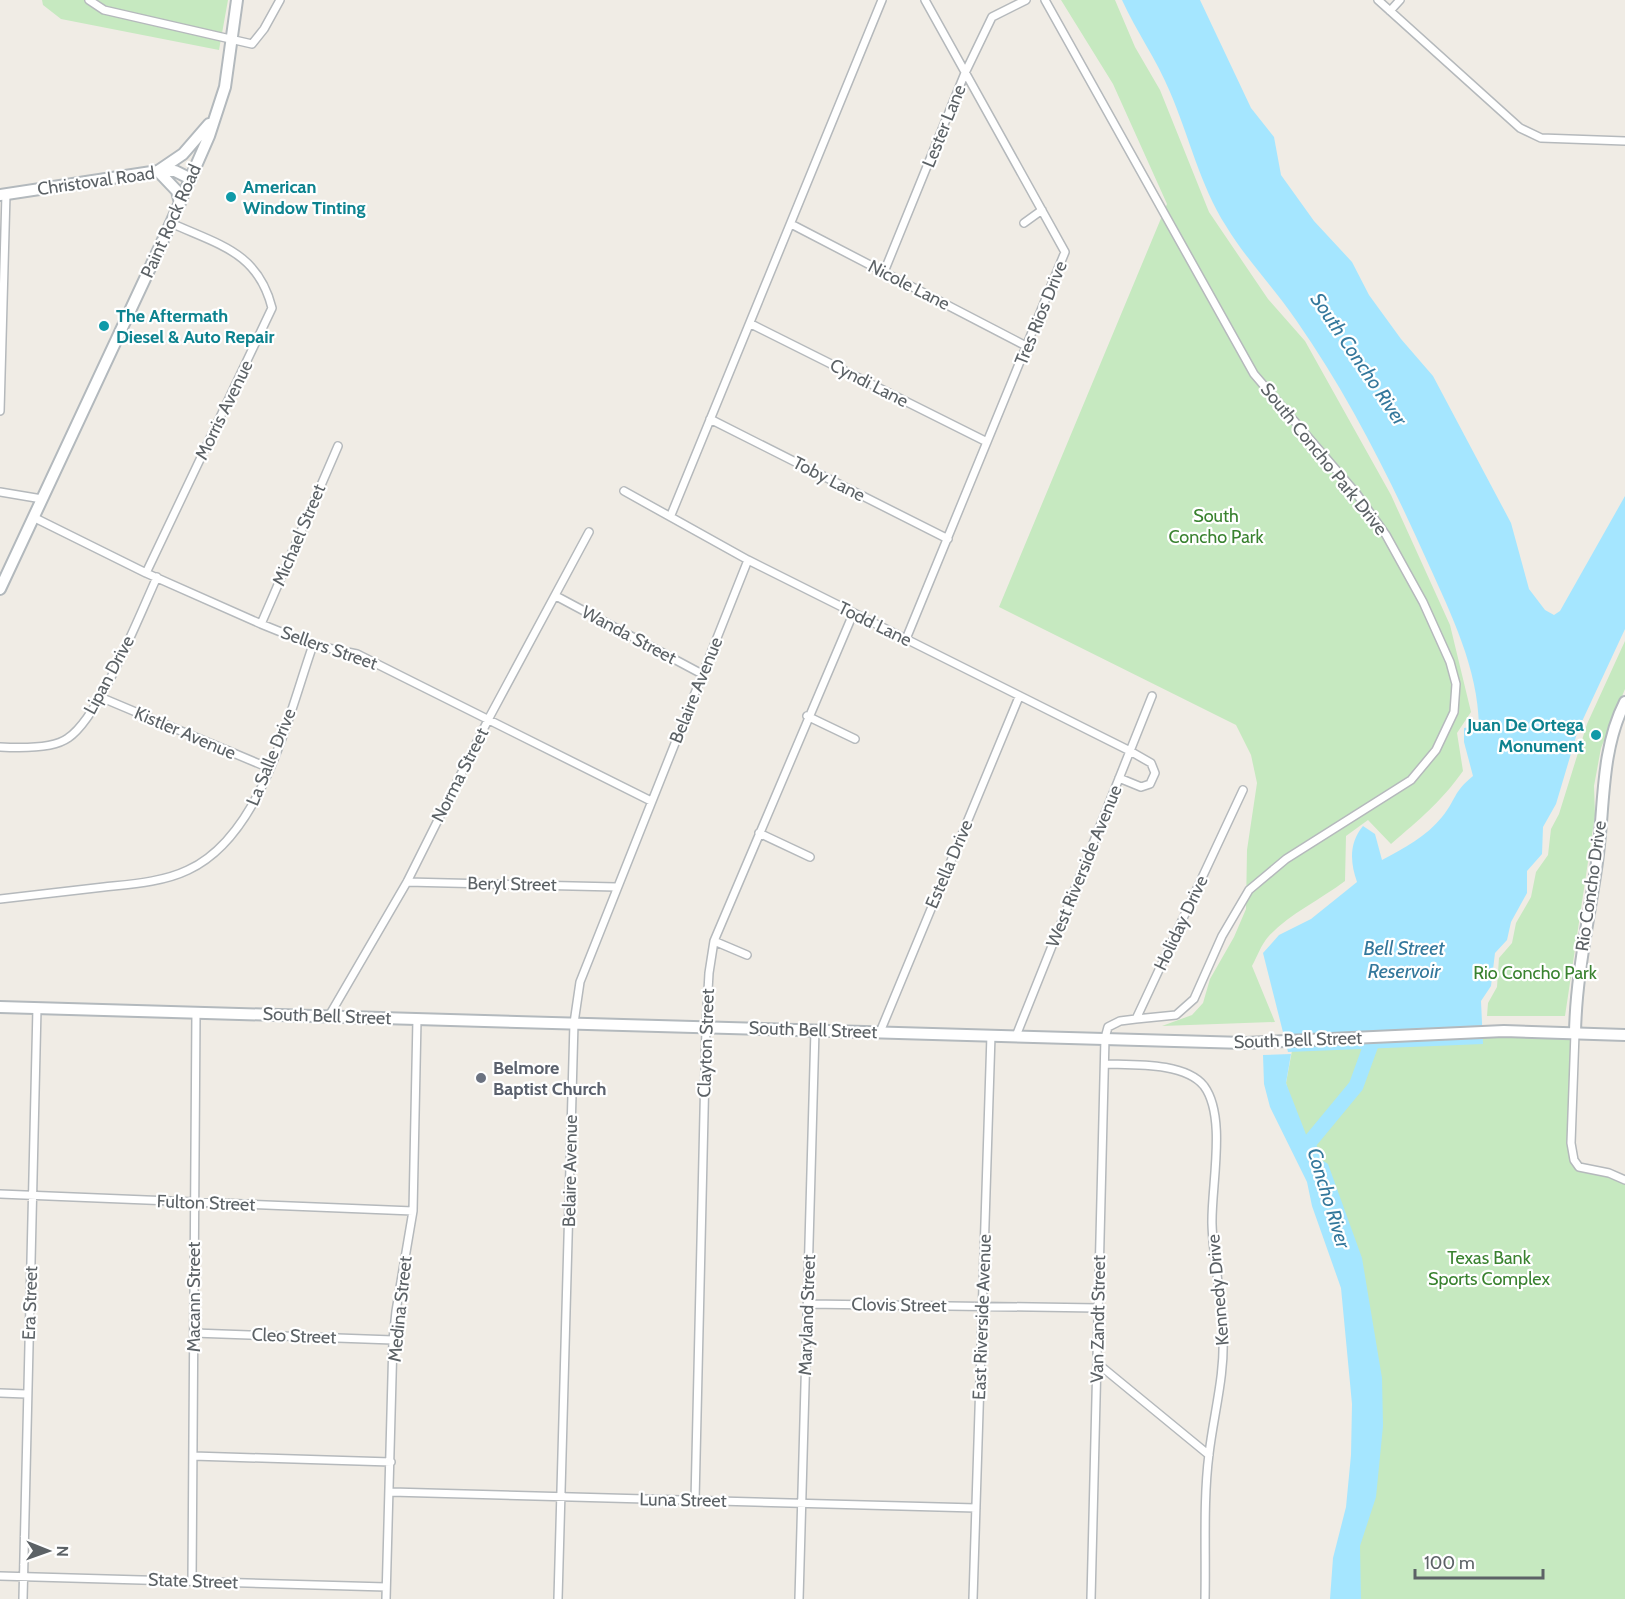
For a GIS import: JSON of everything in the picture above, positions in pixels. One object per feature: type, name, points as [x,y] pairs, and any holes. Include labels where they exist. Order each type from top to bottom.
[{"type":"main road","name":"Paint Rock Road","points":[[0,589],[35,518],[190,179],[225,87],[237,0]]},
{"type":"main road","points":[[180,203],[177,191],[158,171],[196,142],[214,118]]},
{"type":"main road","name":"Christoval Road","points":[[3,194],[158,171],[175,171],[190,179]]},
{"type":"main road","name":"Rio Concho Drive","points":[[1575,1033],[1576,988],[1597,867],[1608,757],[1617,718],[1625,702]]},
{"type":"main road","name":"South Bell Street","points":[[0,1007],[1245,1043],[1504,1031],[1625,1035]]},
{"type":"street","points":[[89,0],[104,10],[252,44],[264,29],[280,0]]},
{"type":"street","points":[[671,515],[882,0]]},
{"type":"street","name":"Tres Rios Drive","points":[[906,639],[1028,347],[1065,252],[925,0]]},
{"type":"street","name":"Lester Lane","points":[[884,272],[965,73],[992,17],[1026,0]]},
{"type":"street","name":"South Concho Park Drive","points":[[1045,0],[1254,374],[1356,493],[1386,535],[1423,602],[1450,662],[1456,684],[1454,712],[1436,750],[1411,780],[1286,859],[1249,890],[1222,936],[1194,999],[1176,1015],[1136,1019]]},
{"type":"street","points":[[1378,0],[1520,128],[1541,138],[1625,141]]},
{"type":"street","points":[[1390,11],[1400,0]]},
{"type":"street","points":[[0,411],[3,194]]},
{"type":"street","points":[[1024,223],[1042,210]]},
{"type":"street","name":"Morris Avenue","points":[[146,573],[272,308],[268,290],[256,270],[236,253],[171,223]]},
{"type":"street","name":"Nicole Lane","points":[[791,224],[1028,347]]},
{"type":"street","name":"Cyndi Lane","points":[[751,324],[987,442]]},
{"type":"street","name":"Toby Lane","points":[[710,419],[948,539]]},
{"type":"street","name":"Michael Street","points":[[261,624],[338,446]]},
{"type":"street","name":"Todd Lane","points":[[624,490],[748,560],[1130,751],[1151,763],[1155,773],[1150,784],[1141,787],[1119,778]]},
{"type":"street","points":[[0,492],[42,499]]},
{"type":"street","name":"Sellers Street","points":[[35,518],[146,573],[261,624],[313,645],[357,654],[651,801]]},
{"type":"street","name":"Norma Street","points":[[329,1016],[407,882],[489,718],[589,532]]},
{"type":"street","name":"Belaire Avenue","points":[[558,1599],[574,1023],[580,982],[748,560]]},
{"type":"street","name":"Lipan Drive","points":[[0,747],[34,747],[67,739],[84,722],[100,697],[157,577]]},
{"type":"street","name":"Wanda Street","points":[[556,596],[702,674]]},
{"type":"street","name":"Clayton Street","points":[[695,1501],[706,1027],[709,973],[714,941],[807,716],[853,614]]},
{"type":"street","name":"La Salle Drive","points":[[0,899],[146,882],[189,870],[217,849],[245,819],[269,768],[313,645]]},
{"type":"street","name":"West Riverside Avenue","points":[[1016,1036],[1152,696]]},
{"type":"street","name":"Kistler Avenue","points":[[100,697],[269,768]]},
{"type":"street","name":"Estella Drive","points":[[880,1032],[1019,697]]},
{"type":"street","points":[[807,716],[855,739]]},
{"type":"street","name":"Holiday Drive","points":[[1136,1019],[1244,790]]},
{"type":"street","points":[[759,833],[810,857]]},
{"type":"street","name":"Beryl Street","points":[[407,882],[616,887]]},
{"type":"street","points":[[714,941],[747,955]]},
{"type":"street","name":"Era Street","points":[[23,1599],[26,1394],[34,1196],[37,1008]]},
{"type":"street","name":"Macann Street","points":[[192,1581],[196,1012]]},
{"type":"street","name":"Medina Street","points":[[386,1599],[393,1340],[413,1211],[417,1019]]},
{"type":"street","points":[[1105,1038],[1108,1027],[1120,1021],[1136,1019]]},
{"type":"street","name":"Maryland Street","points":[[799,1599],[814,1030]]},
{"type":"street","name":"Rio Concho Drive","points":[[1575,1033],[1571,1143],[1574,1160],[1579,1167],[1609,1173],[1625,1180]]},
{"type":"street","name":"East Riverside Avenue","points":[[973,1599],[991,1035]]},
{"type":"street","name":"Van Zandt Street","points":[[1091,1599],[1105,1038]]},
{"type":"street","name":"Kennedy Drive","points":[[1105,1064],[1162,1066],[1190,1075],[1203,1084],[1213,1100],[1215,1123],[1212,1225],[1223,1332],[1222,1382],[1209,1455],[1205,1599]]},
{"type":"street","name":"Fulton Street","points":[[0,1194],[413,1211]]},
{"type":"street","name":"Clovis Street","points":[[808,1304],[1098,1308]]},
{"type":"street","name":"Cleo Street","points":[[194,1333],[393,1340]]},
{"type":"street","points":[[1097,1363],[1209,1455]]},
{"type":"street","points":[[0,1393],[26,1394]]},
{"type":"street","points":[[193,1456],[391,1462]]},
{"type":"street","name":"Luna Street","points":[[390,1492],[975,1508]]},
{"type":"street","name":"State Street","points":[[0,1576],[386,1587]]},
{"type":"green space","points":[[42,0],[228,0],[219,50],[61,19],[43,5]]},
{"type":"green space","name":"South Concho Park","points":[[1061,0],[1115,0],[1135,47],[1160,90],[1209,212],[1268,299],[1305,341],[1391,495],[1450,625],[1471,712],[1457,733],[1463,771],[1430,810],[1391,844],[1368,820],[1346,836],[1345,881],[1285,921],[1263,944],[1252,966],[1275,1022],[1162,1026],[1192,1015],[1203,1003],[1210,979],[1234,937],[1246,909],[1247,850],[1257,783],[1251,755],[1236,725],[999,607],[1167,204],[1113,84]]},
{"type":"green space","name":"Rio Concho Park","points":[[1625,641],[1625,689],[1601,748],[1594,786],[1595,815],[1565,1016],[1487,1016],[1488,1003],[1497,987],[1499,958],[1512,943],[1516,923],[1531,897],[1536,872],[1548,855],[1551,829],[1559,814],[1587,724]]},
{"type":"green space","name":"Texas Bank Sports Complex","points":[[1470,1024],[1504,1031],[1575,1033],[1571,1143],[1579,1167],[1625,1180],[1625,1599],[1344,1599],[1378,1423],[1286,1083],[1296,1029]]},
{"type":"water","points":[[1122,0],[1200,0],[1251,108],[1274,137],[1281,175],[1314,221],[1352,262],[1369,295],[1401,339],[1433,376],[1511,523],[1529,589],[1545,610],[1554,615],[1560,611],[1625,496],[1625,629],[1578,730],[1556,804],[1543,827],[1542,854],[1527,871],[1527,893],[1511,922],[1507,940],[1495,953],[1491,986],[1481,1001],[1483,1044],[1288,1052],[1263,953],[1279,935],[1311,919],[1357,882],[1352,853],[1355,839],[1363,826],[1375,834],[1382,860],[1422,836],[1447,811],[1458,792],[1473,776],[1464,742],[1464,728],[1479,726],[1474,683],[1454,622],[1384,469],[1334,378],[1287,308],[1242,250],[1217,210],[1165,80]]},
{"type":"water","points":[[1291,1054],[1286,1083],[1314,1155],[1328,1164],[1362,1258],[1382,1378],[1383,1426],[1376,1497],[1360,1546],[1361,1599],[1330,1599],[1333,1558],[1346,1507],[1351,1455],[1352,1404],[1341,1288],[1312,1206],[1307,1182],[1270,1107],[1264,1084],[1263,1055]]},
{"type":"waterway","name":"Concho River","points":[[1314,1159],[1308,1144],[1356,1086],[1376,1031]]},
{"type":"place","name":"American Window Tinting","points":[[231,197]]},
{"type":"place","name":"The Aftermath Diesel & Auto Repair","points":[[104,326]]},
{"type":"place","name":"Juan De Ortega Monument","points":[[1596,735]]},
{"type":"place","name":"Belmore Baptist Church","points":[[481,1078]]},
{"type":"water label","name":"South Concho River","points":[[1359,359]]},
{"type":"water label","name":"Bell Street Reservoir","points":[[1404,960]]}]
